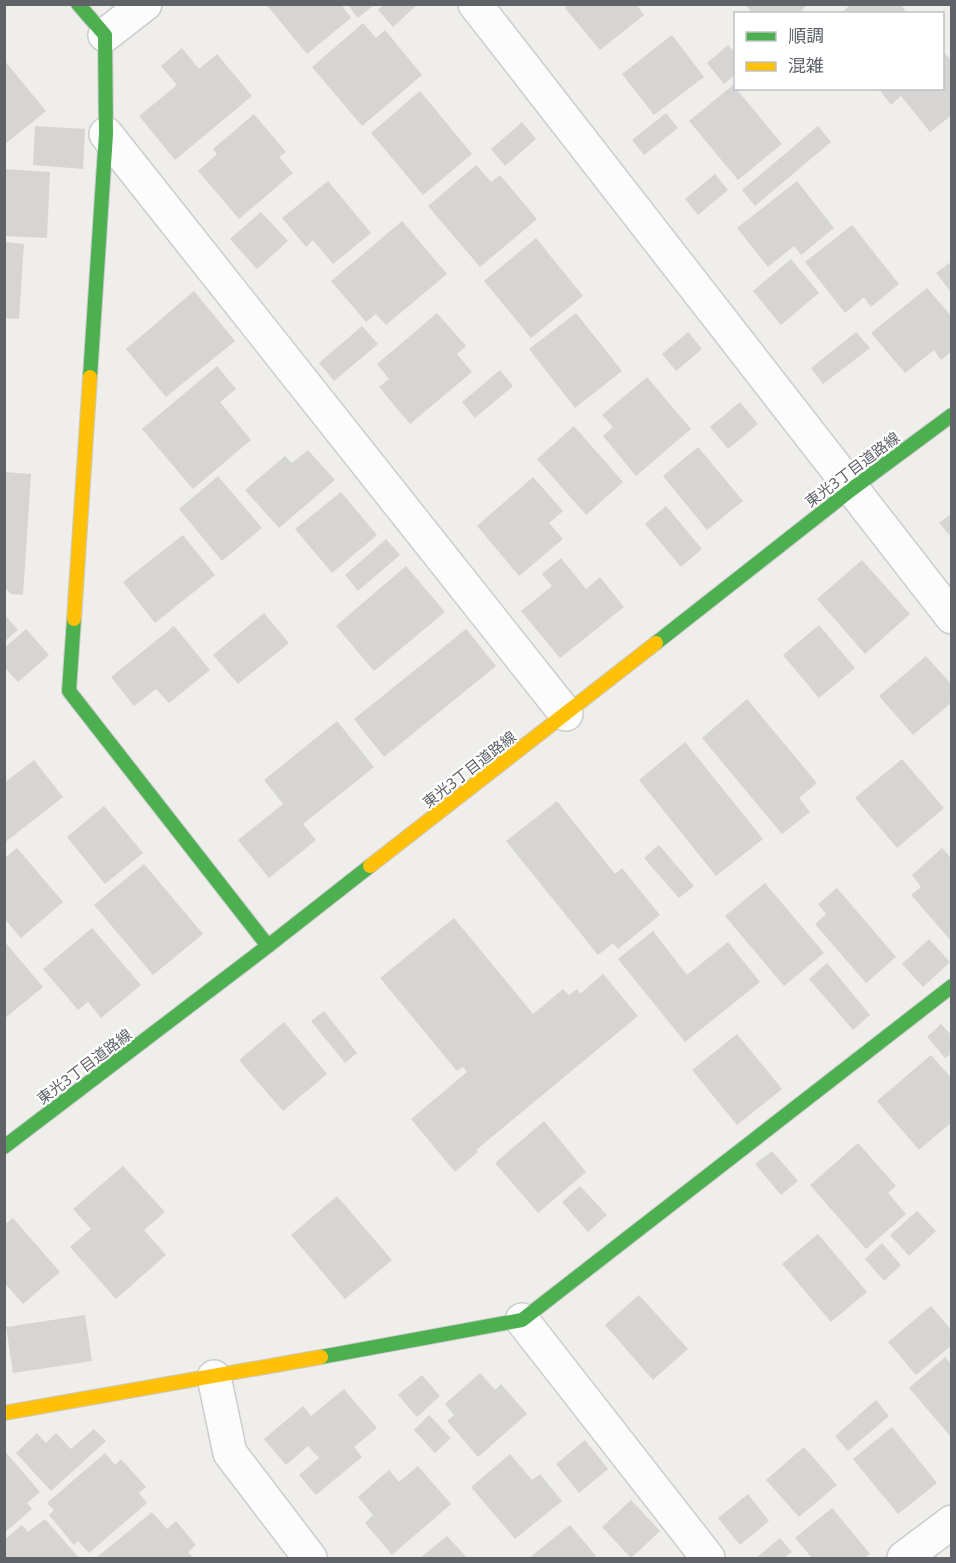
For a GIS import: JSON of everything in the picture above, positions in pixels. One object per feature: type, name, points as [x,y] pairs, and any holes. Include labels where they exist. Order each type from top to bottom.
[{"type":"street","points":[[78,4],[105,35],[106,134],[69,691],[268,946]]},
{"type":"street","points":[[105,35],[145,4]]},
{"type":"street","points":[[475,4],[951,617]]},
{"type":"street","points":[[106,134],[566,714]]},
{"type":"street","name":"東光3丁目道路線","points":[[4,1147],[268,946],[852,489],[951,415]]},
{"type":"street","points":[[4,1413],[522,1320],[951,986]]},
{"type":"street","points":[[522,1320],[708,1558]]},
{"type":"street","points":[[214,1377],[230,1453],[310,1558]]},
{"type":"street","points":[[904,1558],[951,1522]]},
{"type":"building","points":[[266,4],[341,4],[351,18],[307,54]]},
{"type":"building","points":[[347,4],[375,4],[358,18]]},
{"type":"building","points":[[384,4],[418,4],[393,27],[378,10]]},
{"type":"building","points":[[569,4],[636,4],[644,15],[600,50],[565,8]]},
{"type":"building","points":[[745,4],[803,4],[805,7],[800,12],[751,12]]},
{"type":"building","points":[[851,4],[900,4],[906,12],[842,12]]},
{"type":"building","points":[[363,23],[376,38],[385,30],[422,75],[362,126],[312,67]]},
{"type":"building","points":[[672,35],[704,77],[654,115],[622,74]]},
{"type":"building","points":[[728,45],[734,52],[734,76],[724,84],[707,63]]},
{"type":"building","points":[[182,48],[199,69],[217,54],[252,96],[175,160],[139,116],[177,85],[161,66]]},
{"type":"building","points":[[944,52],[952,61],[952,115],[930,132],[901,96],[891,105],[880,90],[944,90]]},
{"type":"building","points":[[4,60],[46,111],[4,145]]},
{"type":"building","points":[[733,85],[734,90],[737,90],[782,144],[738,180],[689,121]]},
{"type":"building","points":[[420,91],[472,154],[423,195],[371,133]]},
{"type":"building","points":[[666,113],[678,128],[644,155],[632,140]]},
{"type":"building","points":[[254,114],[286,152],[279,157],[293,173],[239,219],[198,171],[217,154],[213,149]]},
{"type":"building","points":[[522,122],[536,139],[505,166],[491,149]]},
{"type":"building","points":[[35,126],[85,129],[83,169],[33,165]]},
{"type":"building","points":[[818,126],[831,142],[755,206],[742,190]]},
{"type":"building","points":[[476,165],[491,182],[500,175],[537,219],[480,267],[428,206]]},
{"type":"building","points":[[4,169],[50,172],[47,238],[4,236]]},
{"type":"building","points":[[715,174],[728,190],[698,215],[685,199]]},
{"type":"building","points":[[328,181],[371,233],[333,264],[313,240],[306,247],[282,218]]},
{"type":"building","points":[[797,181],[834,228],[801,255],[794,246],[768,267],[737,228]]},
{"type":"building","points":[[261,212],[288,241],[257,269],[230,239]]},
{"type":"building","points":[[402,221],[447,274],[386,325],[376,314],[366,322],[331,281]]},
{"type":"building","points":[[852,225],[899,284],[871,307],[864,297],[845,313],[805,262]]},
{"type":"building","points":[[536,238],[583,296],[531,338],[484,281]]},
{"type":"building","points":[[4,242],[24,244],[19,319],[4,318]]},
{"type":"building","points":[[791,259],[819,293],[781,325],[753,291]]},
{"type":"building","points":[[952,261],[952,293],[936,273]]},
{"type":"building","points":[[927,288],[952,317],[952,351],[941,360],[934,350],[905,373],[871,333]]},
{"type":"building","points":[[194,291],[235,341],[166,397],[126,349]]},
{"type":"building","points":[[437,313],[466,346],[457,354],[472,372],[410,424],[379,387],[389,379],[377,364]]},
{"type":"building","points":[[576,313],[622,371],[575,408],[529,349]]},
{"type":"building","points":[[362,326],[378,344],[334,381],[319,363]]},
{"type":"building","points":[[688,332],[702,349],[676,371],[662,354]]},
{"type":"building","points":[[856,332],[870,348],[823,384],[811,368]]},
{"type":"building","points":[[217,366],[236,389],[220,402],[251,440],[193,489],[142,429]]},
{"type":"building","points":[[500,370],[513,386],[475,418],[462,402]]},
{"type":"building","points":[[647,377],[691,429],[636,476],[603,436],[613,427],[602,415]]},
{"type":"building","points":[[740,402],[758,424],[728,449],[710,427]]},
{"type":"building","points":[[574,426],[623,482],[586,515],[537,459]]},
{"type":"building","points":[[698,447],[743,501],[707,530],[663,476]]},
{"type":"building","points":[[308,450],[335,480],[279,528],[245,490],[285,456],[292,463]]},
{"type":"building","points":[[4,472],[31,474],[23,595],[11,594],[4,587]]},
{"type":"building","points":[[218,476],[262,528],[222,561],[179,509]]},
{"type":"building","points":[[533,477],[563,511],[549,523],[563,539],[519,576],[477,526]]},
{"type":"building","points":[[341,492],[377,535],[332,573],[295,529]]},
{"type":"building","points":[[666,506],[702,549],[681,567],[645,524]]},
{"type":"building","points":[[952,513],[952,538],[939,523]]},
{"type":"building","points":[[183,535],[215,575],[155,623],[123,582]]},
{"type":"building","points":[[386,539],[400,555],[358,591],[345,575]]},
{"type":"building","points":[[561,558],[586,589],[600,577],[624,607],[560,658],[521,611],[552,586],[542,574]]},
{"type":"building","points":[[862,560],[910,614],[865,654],[817,599]]},
{"type":"building","points":[[406,566],[445,612],[374,671],[336,626]]},
{"type":"building","points":[[264,613],[289,643],[238,684],[213,655]]},
{"type":"building","points":[[4,614],[18,630],[4,642]]},
{"type":"building","points":[[819,625],[855,668],[819,698],[783,655]]},
{"type":"building","points":[[174,626],[210,670],[169,703],[156,689],[134,706],[111,677]]},
{"type":"building","points":[[26,629],[49,655],[18,682],[4,667],[4,648]]},
{"type":"building","points":[[466,629],[496,666],[384,757],[354,719]]},
{"type":"building","points":[[926,656],[952,685],[952,702],[913,735],[879,696]]},
{"type":"building","points":[[747,699],[817,783],[799,798],[810,812],[782,834],[702,738]]},
{"type":"building","points":[[337,721],[374,767],[303,824],[316,840],[269,878],[238,840],[283,804],[264,780]]},
{"type":"building","points":[[685,742],[763,839],[716,876],[639,780]]},
{"type":"building","points":[[902,759],[944,808],[897,848],[855,798]]},
{"type":"building","points":[[34,760],[63,797],[4,843],[4,783]]},
{"type":"building","points":[[557,801],[615,874],[622,868],[660,915],[618,949],[613,943],[598,955],[506,841]]},
{"type":"building","points":[[104,806],[143,853],[105,884],[67,837]]},
{"type":"building","points":[[659,845],[694,886],[679,898],[644,858]]},
{"type":"building","points":[[17,848],[63,902],[21,938],[4,918],[4,859]]},
{"type":"building","points":[[942,848],[952,859],[952,942],[911,895],[921,887],[912,875]]},
{"type":"building","points":[[144,864],[203,934],[153,975],[94,905]]},
{"type":"building","points":[[765,883],[824,953],[784,986],[725,916]]},
{"type":"building","points":[[837,888],[896,957],[866,983],[815,924],[826,914],[818,904]]},
{"type":"building","points":[[454,918],[533,1014],[563,989],[569,995],[577,989],[580,994],[603,974],[638,1016],[476,1150],[478,1152],[455,1172],[411,1119],[467,1072],[463,1067],[457,1071],[380,978]]},
{"type":"building","points":[[92,928],[141,985],[101,1018],[88,1002],[78,1010],[43,969]]},
{"type":"building","points":[[653,931],[687,975],[728,942],[760,982],[685,1042],[618,959]]},
{"type":"building","points":[[929,939],[950,962],[923,987],[902,964]]},
{"type":"building","points":[[4,941],[43,987],[4,1019]]},
{"type":"building","points":[[827,963],[870,1015],[853,1030],[809,979]]},
{"type":"building","points":[[324,1011],[357,1053],[345,1063],[311,1021]]},
{"type":"building","points":[[284,1022],[327,1074],[283,1111],[239,1060]]},
{"type":"building","points":[[941,1024],[952,1036],[952,1053],[945,1058],[927,1037]]},
{"type":"building","points":[[737,1034],[782,1089],[737,1125],[692,1070]]},
{"type":"building","points":[[931,1055],[952,1079],[952,1122],[919,1150],[877,1101]]},
{"type":"building","points":[[544,1121],[586,1172],[538,1213],[495,1163]]},
{"type":"building","points":[[858,1143],[896,1186],[888,1193],[906,1214],[866,1249],[810,1185]]},
{"type":"building","points":[[772,1151],[798,1181],[781,1195],[755,1164]]},
{"type":"building","points":[[123,1166],[165,1212],[144,1230],[166,1255],[116,1299],[70,1247],[91,1229],[73,1209]]},
{"type":"building","points":[[580,1186],[607,1215],[588,1232],[562,1202]]},
{"type":"building","points":[[337,1196],[392,1260],[345,1299],[291,1235]]},
{"type":"building","points":[[917,1211],[936,1231],[909,1256],[890,1235]]},
{"type":"building","points":[[13,1218],[60,1272],[23,1304],[4,1282],[4,1225]]},
{"type":"building","points":[[818,1234],[867,1292],[831,1322],[782,1264]]},
{"type":"building","points":[[882,1243],[901,1265],[884,1281],[865,1259]]},
{"type":"building","points":[[639,1295],[688,1349],[653,1380],[605,1325]]},
{"type":"building","points":[[931,1306],[952,1331],[952,1345],[916,1375],[888,1342]]},
{"type":"building","points":[[85,1315],[92,1361],[13,1373],[6,1327]]},
{"type":"building","points":[[945,1357],[952,1365],[952,1438],[909,1388]]},
{"type":"building","points":[[480,1373],[495,1390],[501,1384],[527,1414],[478,1457],[447,1421],[454,1415],[445,1404]]},
{"type":"building","points":[[422,1375],[440,1396],[417,1417],[398,1395]]},
{"type":"building","points":[[344,1389],[377,1428],[354,1447],[362,1457],[316,1495],[299,1475],[319,1458],[308,1446],[286,1465],[264,1439],[303,1406],[311,1416]]},
{"type":"building","points":[[876,1400],[889,1416],[848,1451],[835,1436]]},
{"type":"building","points":[[429,1415],[451,1438],[435,1453],[414,1430]]},
{"type":"building","points":[[892,1427],[937,1483],[898,1514],[853,1459]]},
{"type":"building","points":[[94,1429],[106,1441],[51,1491],[16,1453],[37,1433],[46,1443],[56,1433],[71,1449]]},
{"type":"building","points":[[585,1440],[608,1469],[579,1493],[556,1464]]},
{"type":"building","points":[[804,1447],[837,1485],[799,1517],[766,1480]]},
{"type":"building","points":[[4,1450],[40,1492],[27,1503],[32,1509],[4,1533]]},
{"type":"building","points":[[105,1453],[115,1465],[121,1459],[146,1487],[139,1493],[147,1503],[89,1553],[78,1541],[74,1545],[49,1515],[54,1510],[47,1503]]},
{"type":"building","points":[[510,1454],[532,1480],[540,1474],[562,1501],[515,1539],[471,1487]]},
{"type":"building","points":[[418,1466],[451,1504],[392,1555],[365,1523],[373,1515],[358,1497],[389,1470],[399,1482]]},
{"type":"building","points":[[748,1494],[769,1521],[740,1545],[718,1518]]},
{"type":"building","points":[[631,1500],[660,1531],[631,1558],[602,1527]]},
{"type":"building","points":[[832,1508],[870,1554],[864,1558],[812,1558],[795,1538]]},
{"type":"building","points":[[152,1512],[167,1529],[176,1521],[196,1545],[188,1552],[193,1558],[96,1558]]},
{"type":"building","points":[[45,1519],[79,1558],[4,1558],[4,1540],[22,1525],[28,1532]]},
{"type":"building","points":[[570,1525],[596,1556],[593,1558],[529,1558]]},
{"type":"building","points":[[447,1536],[467,1558],[420,1558]]},
{"type":"building","points":[[780,1538],[792,1552],[784,1558],[756,1558]]},
{"type":"traffic: fast","points":[[78,4],[105,35],[106,134],[90,377]]},
{"type":"traffic: fast","points":[[656,643],[852,489],[952,415]]},
{"type":"traffic: fast","points":[[74,619],[69,691],[268,946]]},
{"type":"traffic: fast","points":[[4,1147],[370,866]]},
{"type":"traffic: fast","points":[[321,1357],[522,1320],[952,986]]},
{"type":"traffic: slow","points":[[74,619],[90,377]]},
{"type":"traffic: slow","points":[[370,866],[656,643]]},
{"type":"traffic: slow","points":[[4,1413],[321,1357]]}]
